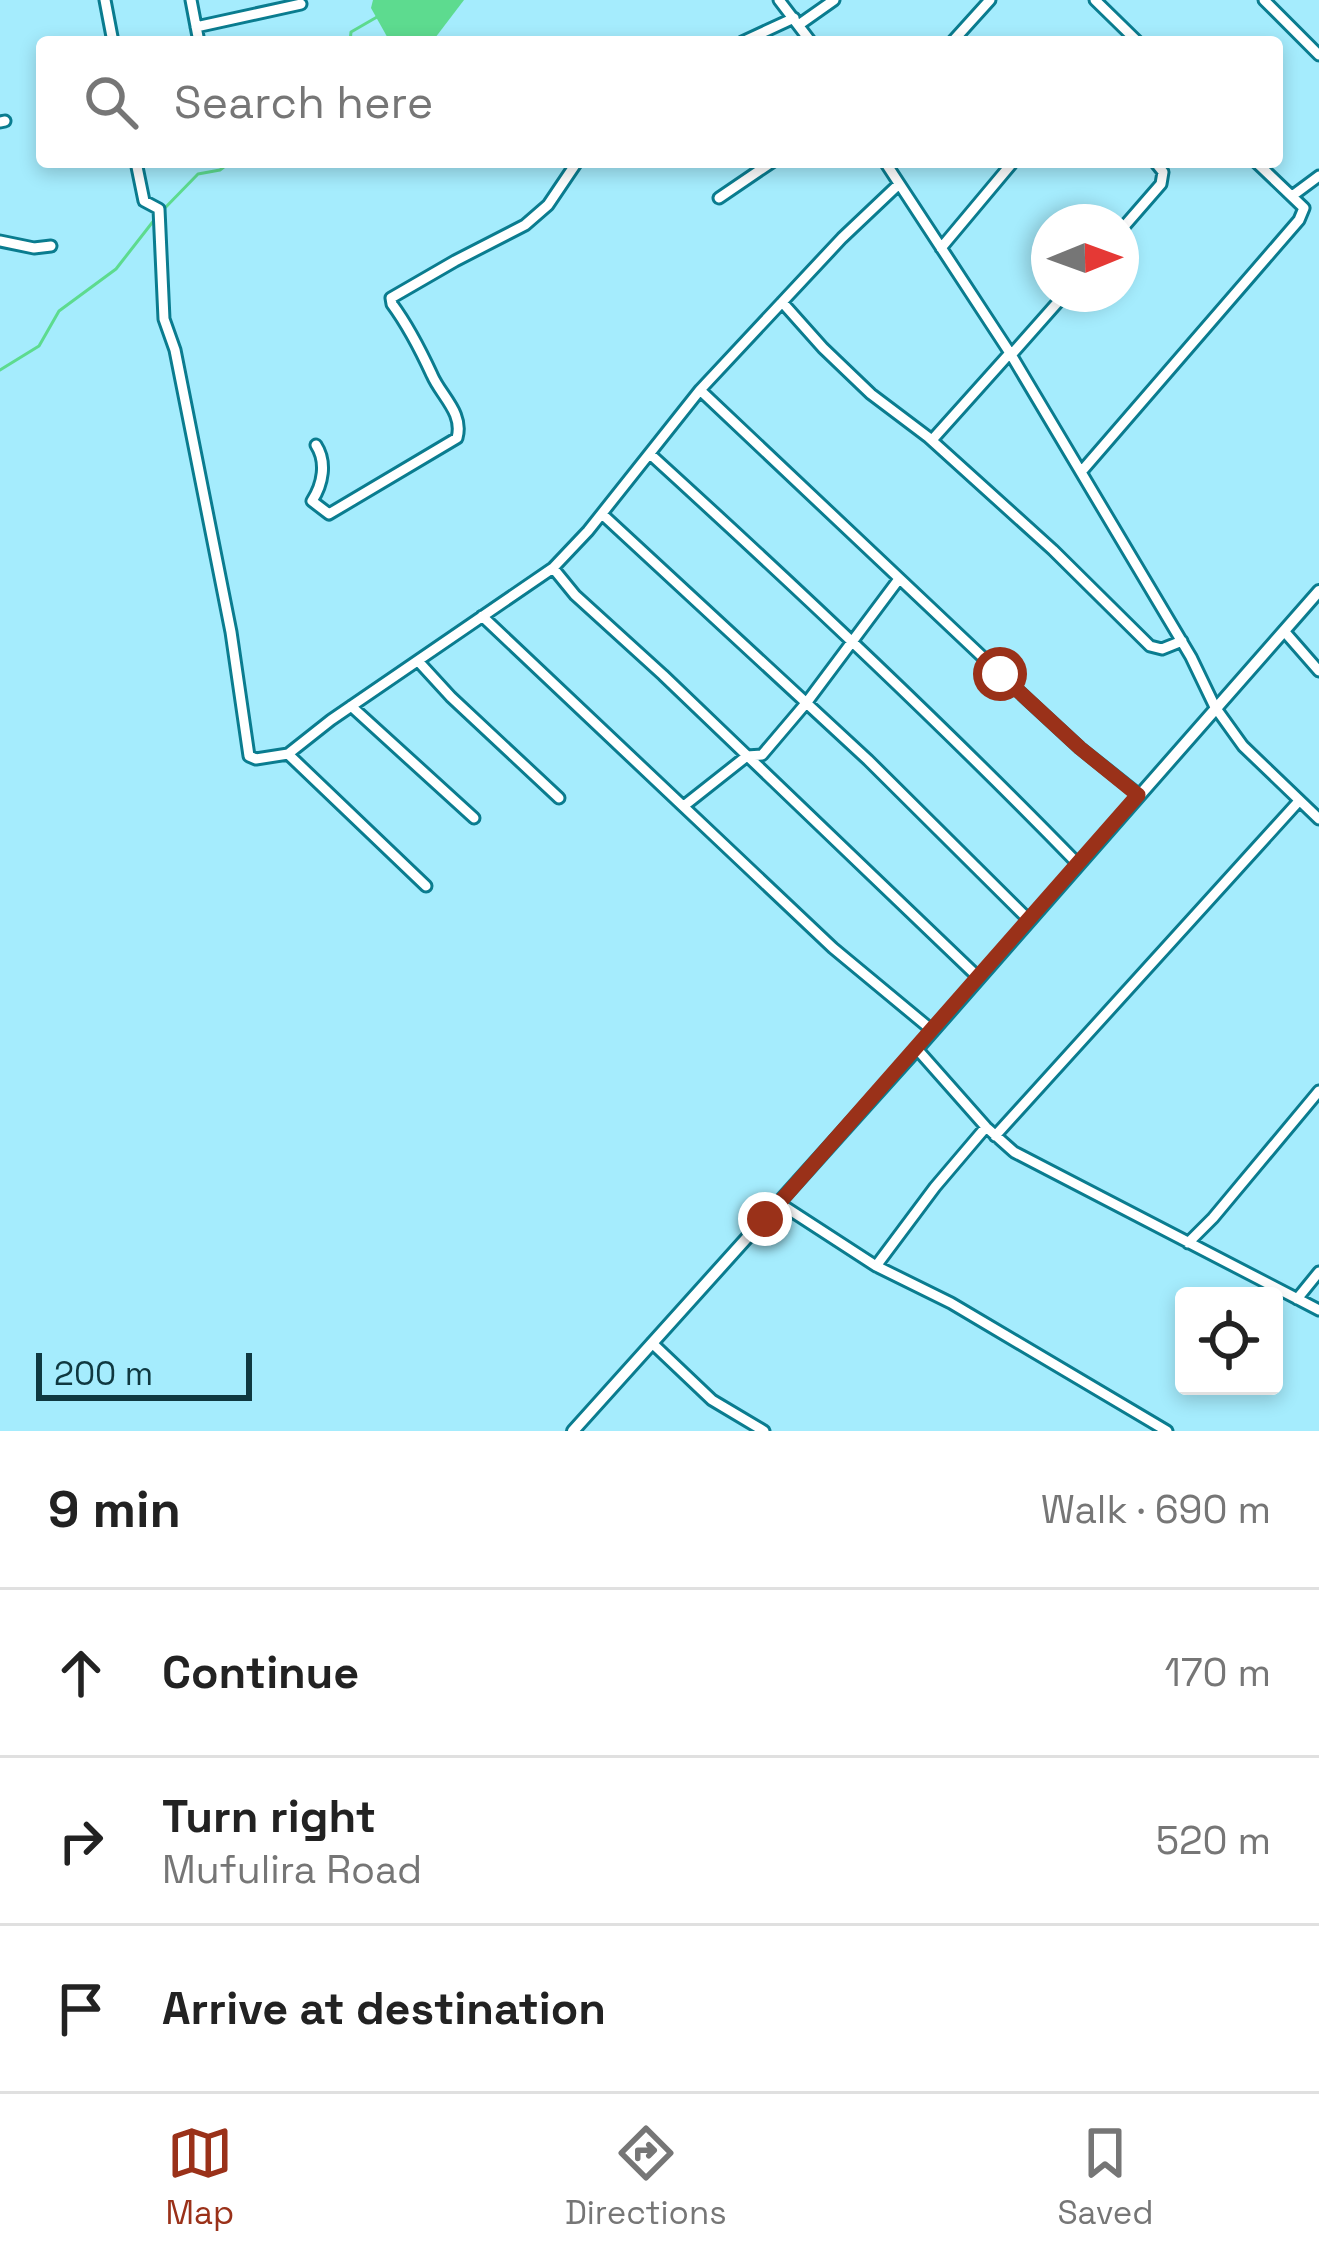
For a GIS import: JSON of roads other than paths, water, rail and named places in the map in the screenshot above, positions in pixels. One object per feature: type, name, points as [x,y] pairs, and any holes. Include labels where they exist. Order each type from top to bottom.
[{"type":"main road","points":[[574,1431],[1319,591]]},
{"type":"street","points":[[104,0],[112,36]]},
{"type":"street","points":[[191,0],[198,36]]},
{"type":"street","points":[[778,0],[807,36]]},
{"type":"street","points":[[758,36],[834,0]]},
{"type":"street","points":[[957,36],[990,0]]},
{"type":"street","points":[[1095,0],[1132,36]]},
{"type":"street","points":[[1264,0],[1319,55]]},
{"type":"street","points":[[196,27],[301,4]]},
{"type":"street","points":[[137,168],[144,201],[159,208],[164,319],[175,350],[231,632],[249,756],[256,759],[288,754],[553,568],[700,390],[899,184]]},
{"type":"street","points":[[316,445],[322,455],[322,472],[312,501],[329,514],[457,438],[460,427],[452,406],[391,298],[525,226],[548,205],[573,168]]},
{"type":"street","points":[[719,198],[763,168]]},
{"type":"street","points":[[889,168],[1010,354],[1182,641],[1215,707],[1243,746],[1319,819]]},
{"type":"street","points":[[940,248],[1008,168]]},
{"type":"street","points":[[1139,209],[1161,184],[1160,168]]},
{"type":"street","points":[[1081,472],[1299,220],[1304,208],[1262,168]]},
{"type":"street","points":[[1292,196],[1319,176]]},
{"type":"street","points":[[0,241],[50,246]]},
{"type":"street","points":[[782,302],[871,394],[932,440],[1150,646],[1162,650],[1182,641]]},
{"type":"street","points":[[932,440],[1048,312]]},
{"type":"street","points":[[700,390],[1080,748],[1138,795]]},
{"type":"street","points":[[650,454],[802,592],[1078,864]]},
{"type":"street","points":[[602,514],[807,702],[1029,920]]},
{"type":"street","points":[[553,568],[575,595],[979,978]]},
{"type":"street","points":[[685,806],[747,756],[762,755],[899,579]]},
{"type":"street","points":[[482,616],[832,948],[933,1031]]},
{"type":"street","points":[[1284,631],[1319,671]]},
{"type":"street","points":[[418,661],[560,798]]},
{"type":"street","points":[[351,706],[474,818]]},
{"type":"street","points":[[288,754],[426,886]]},
{"type":"street","points":[[995,1136],[1298,801]]},
{"type":"street","points":[[917,1049],[1014,1153],[1319,1310]]},
{"type":"street","points":[[1188,1243],[1319,1091]]},
{"type":"street","points":[[876,1265],[986,1127]]},
{"type":"street","points":[[779,1203],[876,1265],[951,1303],[1167,1431]]},
{"type":"street","points":[[1297,1299],[1319,1272]]},
{"type":"street","points":[[652,1342],[712,1400],[764,1431]]},
{"type":"waterway","points":[[351,36],[377,17]]},
{"type":"waterway","points":[[161,212],[198,174],[222,168]]},
{"type":"waterway","points":[[0,370],[39,346],[59,311],[116,269],[155,219]]}]
